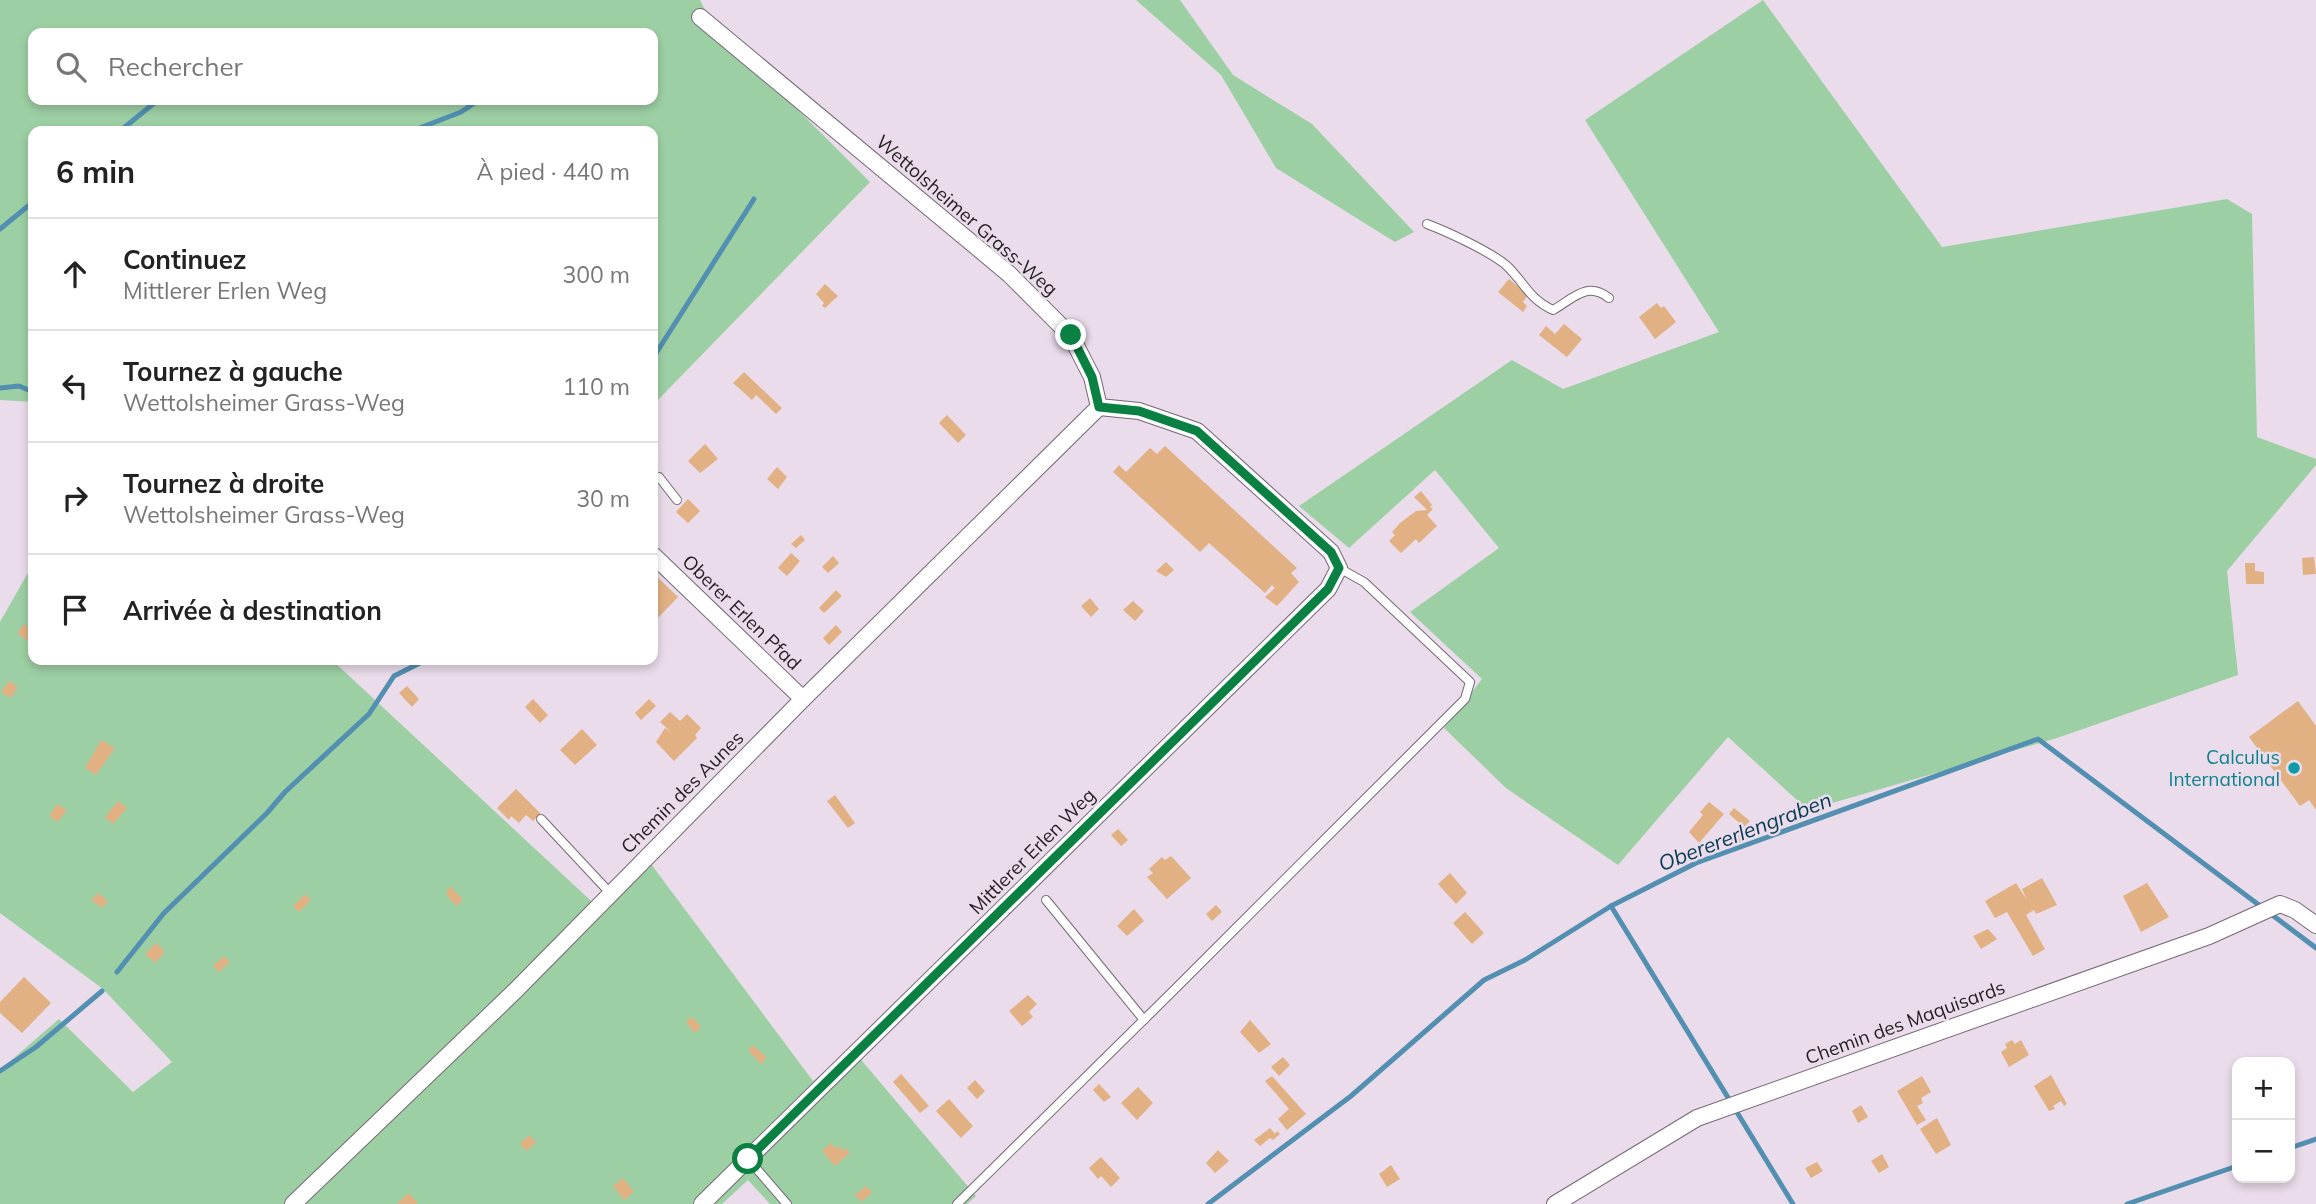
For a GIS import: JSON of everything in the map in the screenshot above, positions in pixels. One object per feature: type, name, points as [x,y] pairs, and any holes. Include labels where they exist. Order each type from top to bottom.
[{"type":"street","name":"Wettolsheimer Grass-Weg","points":[[700,17],[1009,274],[1071,335],[1092,377],[1099,407]]},
{"type":"street","points":[[1099,407],[1139,411],[1197,431],[1331,552],[1339,568]]},
{"type":"street","name":"Chemin des Aunes","points":[[293,1204],[515,990],[803,699],[1099,407]]},
{"type":"street","name":"Oberer Erlen Pfad","points":[[658,560],[803,699]]},
{"type":"street","name":"Mittlerer Erlen Weg","points":[[702,1204],[1328,589],[1339,568]]},
{"type":"street","name":"Chemin des Maquisards","points":[[1556,1204],[1697,1118],[2209,936],[2280,904],[2295,910],[2316,925]]},
{"type":"lane","points":[[1427,224],[1505,264],[1538,303],[1553,310],[1589,289],[1599,290],[1609,298]]},
{"type":"lane","points":[[658,477],[677,500]]},
{"type":"lane","points":[[957,1204],[1465,699],[1470,682],[1364,582],[1339,568]]},
{"type":"lane","points":[[541,819],[611,894]]},
{"type":"lane","points":[[1046,900],[1144,1020]]},
{"type":"lane","points":[[748,1159],[787,1204]]},
{"type":"green space","points":[[0,0],[700,0],[704,8],[801,113],[870,182],[658,400],[658,126],[28,126],[28,402],[0,400]]},
{"type":"green space","points":[[1136,0],[1180,0],[1233,75],[1312,124],[1414,232],[1395,242],[1276,168],[1221,75]]},
{"type":"green space","points":[[1763,0],[1942,247],[2227,199],[2252,214],[2257,437],[2316,459],[2316,465],[2227,571],[2238,675],[2057,738],[1808,810],[1728,737],[1618,865],[1506,788],[1444,728],[1482,679],[1410,612],[1499,548],[1435,470],[1349,548],[1299,506],[1512,360],[1563,389],[1719,332],[1585,120]]},
{"type":"green space","points":[[28,573],[28,665],[337,665],[603,912],[651,864],[813,1081],[852,1049],[976,1196],[967,1204],[770,1204],[748,1180],[722,1204],[0,1204],[0,1070],[59,1019],[133,1092],[172,1062],[103,989],[0,913],[0,622]]},
{"type":"building","points":[[1509,279],[1528,295],[1523,302],[1527,306],[1523,312],[1498,292]]},
{"type":"building","points":[[825,284],[838,296],[825,308],[816,294]]},
{"type":"building","points":[[1657,303],[1661,308],[1664,306],[1676,322],[1655,339],[1639,317]]},
{"type":"building","points":[[1564,324],[1582,339],[1567,357],[1539,335],[1546,326],[1555,334]]},
{"type":"building","points":[[744,372],[782,408],[776,414],[756,395],[752,400],[733,383]]},
{"type":"building","points":[[947,415],[966,435],[958,443],[939,423]]},
{"type":"building","points":[[705,444],[718,459],[700,473],[688,461]]},
{"type":"building","points":[[1165,446],[1297,568],[1291,573],[1299,582],[1277,606],[1265,597],[1275,588],[1272,585],[1265,593],[1209,543],[1200,552],[1113,472],[1119,465],[1126,472],[1150,448],[1157,454]]},
{"type":"building","points":[[777,467],[787,477],[778,489],[767,479]]},
{"type":"building","points":[[1421,491],[1433,509],[1427,515],[1437,526],[1419,543],[1416,539],[1401,553],[1389,541],[1395,535],[1392,532],[1400,523],[1416,511],[1427,510],[1414,497]]},
{"type":"building","points":[[688,499],[700,511],[688,523],[676,512]]},
{"type":"building","points":[[801,535],[805,540],[796,548],[791,544]]},
{"type":"building","points":[[791,553],[800,561],[787,576],[778,568]]},
{"type":"building","points":[[833,556],[839,563],[828,573],[822,567]]},
{"type":"building","points":[[2314,557],[2316,574],[2303,575],[2302,558]]},
{"type":"building","points":[[1166,562],[1174,570],[1166,577],[1156,571]]},
{"type":"building","points":[[2245,563],[2255,563],[2255,571],[2264,572],[2264,584],[2246,584]]},
{"type":"building","points":[[658,578],[678,597],[658,618]]},
{"type":"building","points":[[836,590],[842,596],[824,613],[819,608]]},
{"type":"building","points":[[1090,598],[1099,609],[1091,617],[1081,606]]},
{"type":"building","points":[[1133,601],[1144,611],[1135,621],[1123,610]]},
{"type":"building","points":[[23,624],[28,627],[28,641],[17,634]]},
{"type":"building","points":[[836,625],[842,632],[829,645],[823,638]]},
{"type":"building","points":[[9,681],[18,687],[11,698],[1,692]]},
{"type":"building","points":[[407,686],[419,699],[412,707],[399,693]]},
{"type":"building","points":[[533,699],[548,715],[540,723],[525,707]]},
{"type":"building","points":[[649,699],[656,706],[641,720],[635,713]]},
{"type":"building","name":"Calculus International","points":[[2298,701],[2316,726],[2316,810],[2309,800],[2300,806],[2249,737]]},
{"type":"building","points":[[670,712],[680,721],[687,714],[701,728],[695,735],[697,738],[674,761],[656,742],[665,728],[671,732],[660,722]]},
{"type":"building","points":[[582,729],[597,745],[575,765],[560,750]]},
{"type":"building","points":[[101,740],[115,748],[96,775],[85,768]]},
{"type":"building","points":[[516,789],[541,814],[533,821],[526,815],[519,823],[511,816],[509,820],[497,808]]},
{"type":"building","points":[[835,795],[855,823],[848,828],[827,801]]},
{"type":"building","points":[[118,801],[127,808],[113,824],[105,817]]},
{"type":"building","points":[[1709,802],[1724,814],[1699,843],[1689,832],[1703,815],[1700,812]]},
{"type":"building","points":[[57,804],[67,810],[58,822],[49,816]]},
{"type":"building","points":[[1734,808],[1750,821],[1744,827],[1729,814]]},
{"type":"building","points":[[1118,829],[1128,840],[1121,846],[1111,835]]},
{"type":"building","points":[[1753,830],[1755,836],[1738,843],[1736,836]]},
{"type":"building","points":[[1171,856],[1191,878],[1167,899],[1147,877],[1153,873],[1149,869],[1162,857],[1165,860]]},
{"type":"building","points":[[1450,873],[1467,893],[1456,904],[1438,884]]},
{"type":"building","points":[[2042,878],[2057,905],[2036,914],[2034,910],[2026,915],[2045,949],[2033,956],[2007,912],[1995,918],[1985,901],[2016,883],[2027,900],[2022,889]]},
{"type":"building","points":[[2147,883],[2169,917],[2141,932],[2123,896]]},
{"type":"building","points":[[451,887],[463,900],[457,906],[446,895],[449,893],[446,891]]},
{"type":"building","points":[[98,893],[108,901],[102,908],[91,900]]},
{"type":"building","points":[[305,894],[311,900],[299,912],[293,906]]},
{"type":"building","points":[[1216,905],[1222,912],[1212,921],[1206,914]]},
{"type":"building","points":[[1134,909],[1144,921],[1127,936],[1117,926]]},
{"type":"building","points":[[1465,912],[1484,933],[1472,944],[1453,923]]},
{"type":"building","points":[[1988,929],[1997,939],[1981,949],[1973,936]]},
{"type":"building","points":[[156,943],[165,952],[155,963],[145,954]]},
{"type":"building","points":[[224,956],[230,962],[219,972],[213,966]]},
{"type":"building","points":[[24,977],[51,1003],[22,1033],[0,1013],[0,1002]]},
{"type":"building","points":[[1028,995],[1037,1004],[1029,1012],[1033,1017],[1022,1026],[1009,1011]]},
{"type":"building","points":[[692,1017],[701,1027],[694,1033],[686,1021]]},
{"type":"building","points":[[1250,1020],[1271,1044],[1259,1053],[1240,1032]]},
{"type":"building","points":[[2012,1040],[2015,1044],[2021,1040],[2029,1055],[2009,1067],[2001,1052],[2007,1048],[2005,1044]]},
{"type":"building","points":[[753,1045],[766,1057],[762,1065],[748,1050]]},
{"type":"building","points":[[1283,1057],[1290,1065],[1279,1076],[1271,1067]]},
{"type":"building","points":[[901,1074],[929,1106],[920,1113],[893,1082]]},
{"type":"building","points":[[2051,1075],[2067,1104],[2064,1106],[2061,1101],[2053,1106],[2055,1109],[2049,1111],[2034,1086]]},
{"type":"building","points":[[1272,1076],[1306,1114],[1287,1130],[1278,1119],[1289,1109],[1265,1081]]},
{"type":"building","points":[[1922,1076],[1931,1092],[1921,1098],[1923,1103],[1917,1106],[1926,1120],[1917,1125],[1897,1091]]},
{"type":"building","points":[[975,1080],[985,1091],[977,1099],[967,1088]]},
{"type":"building","points":[[1099,1084],[1111,1097],[1104,1102],[1093,1090]]},
{"type":"building","points":[[1138,1087],[1153,1103],[1137,1120],[1121,1103]]},
{"type":"building","points":[[949,1099],[973,1126],[961,1138],[936,1111]]},
{"type":"building","points":[[1861,1105],[1868,1117],[1858,1123],[1852,1111]]},
{"type":"building","points":[[1937,1118],[1951,1145],[1936,1154],[1920,1129]]},
{"type":"building","points":[[1270,1128],[1275,1134],[1277,1131],[1280,1134],[1260,1146],[1254,1140]]},
{"type":"building","points":[[530,1135],[536,1143],[526,1151],[520,1143]]},
{"type":"building","points":[[831,1143],[843,1151],[846,1148],[850,1153],[835,1166],[822,1151]]},
{"type":"building","points":[[1218,1150],[1229,1161],[1215,1173],[1206,1163]]},
{"type":"building","points":[[1882,1154],[1889,1167],[1879,1173],[1871,1161]]},
{"type":"building","points":[[1101,1157],[1120,1178],[1111,1187],[1101,1176],[1098,1179],[1089,1168]]},
{"type":"building","points":[[1817,1162],[1823,1171],[1811,1178],[1805,1168]]},
{"type":"building","points":[[1391,1165],[1400,1179],[1387,1187],[1379,1174]]},
{"type":"building","points":[[623,1178],[634,1192],[624,1200],[613,1186]]},
{"type":"building","points":[[866,1186],[872,1192],[862,1202],[855,1195]]},
{"type":"building","points":[[409,1193],[418,1204],[396,1204]]},
{"type":"waterway","points":[[126,126],[152,105]]},
{"type":"waterway","points":[[425,126],[472,105]]},
{"type":"waterway","points":[[658,350],[754,199]]},
{"type":"waterway","points":[[0,229],[28,206]]},
{"type":"waterway","points":[[0,388],[19,386],[28,390]]},
{"type":"waterway","points":[[117,972],[164,913],[267,813],[285,792],[369,714],[394,676],[416,665]]},
{"type":"waterway","name":"Oberererlengraben","points":[[1208,1204],[1351,1096],[1484,980],[1525,960],[1611,906],[1696,863],[2038,739],[2316,948]]},
{"type":"waterway","points":[[1611,906],[1793,1204]]},
{"type":"waterway","points":[[0,1071],[36,1047],[102,991]]},
{"type":"waterway","points":[[2295,1146],[2316,1139]]},
{"type":"waterway","points":[[2127,1204],[2232,1168]]},
{"type":"place","name":"Calculus International","points":[[2294,768]]},
{"type":"route","points":[[748,1159],[1328,589],[1339,568],[1331,552],[1197,431],[1139,411],[1099,407],[1092,377],[1071,335]]}]
